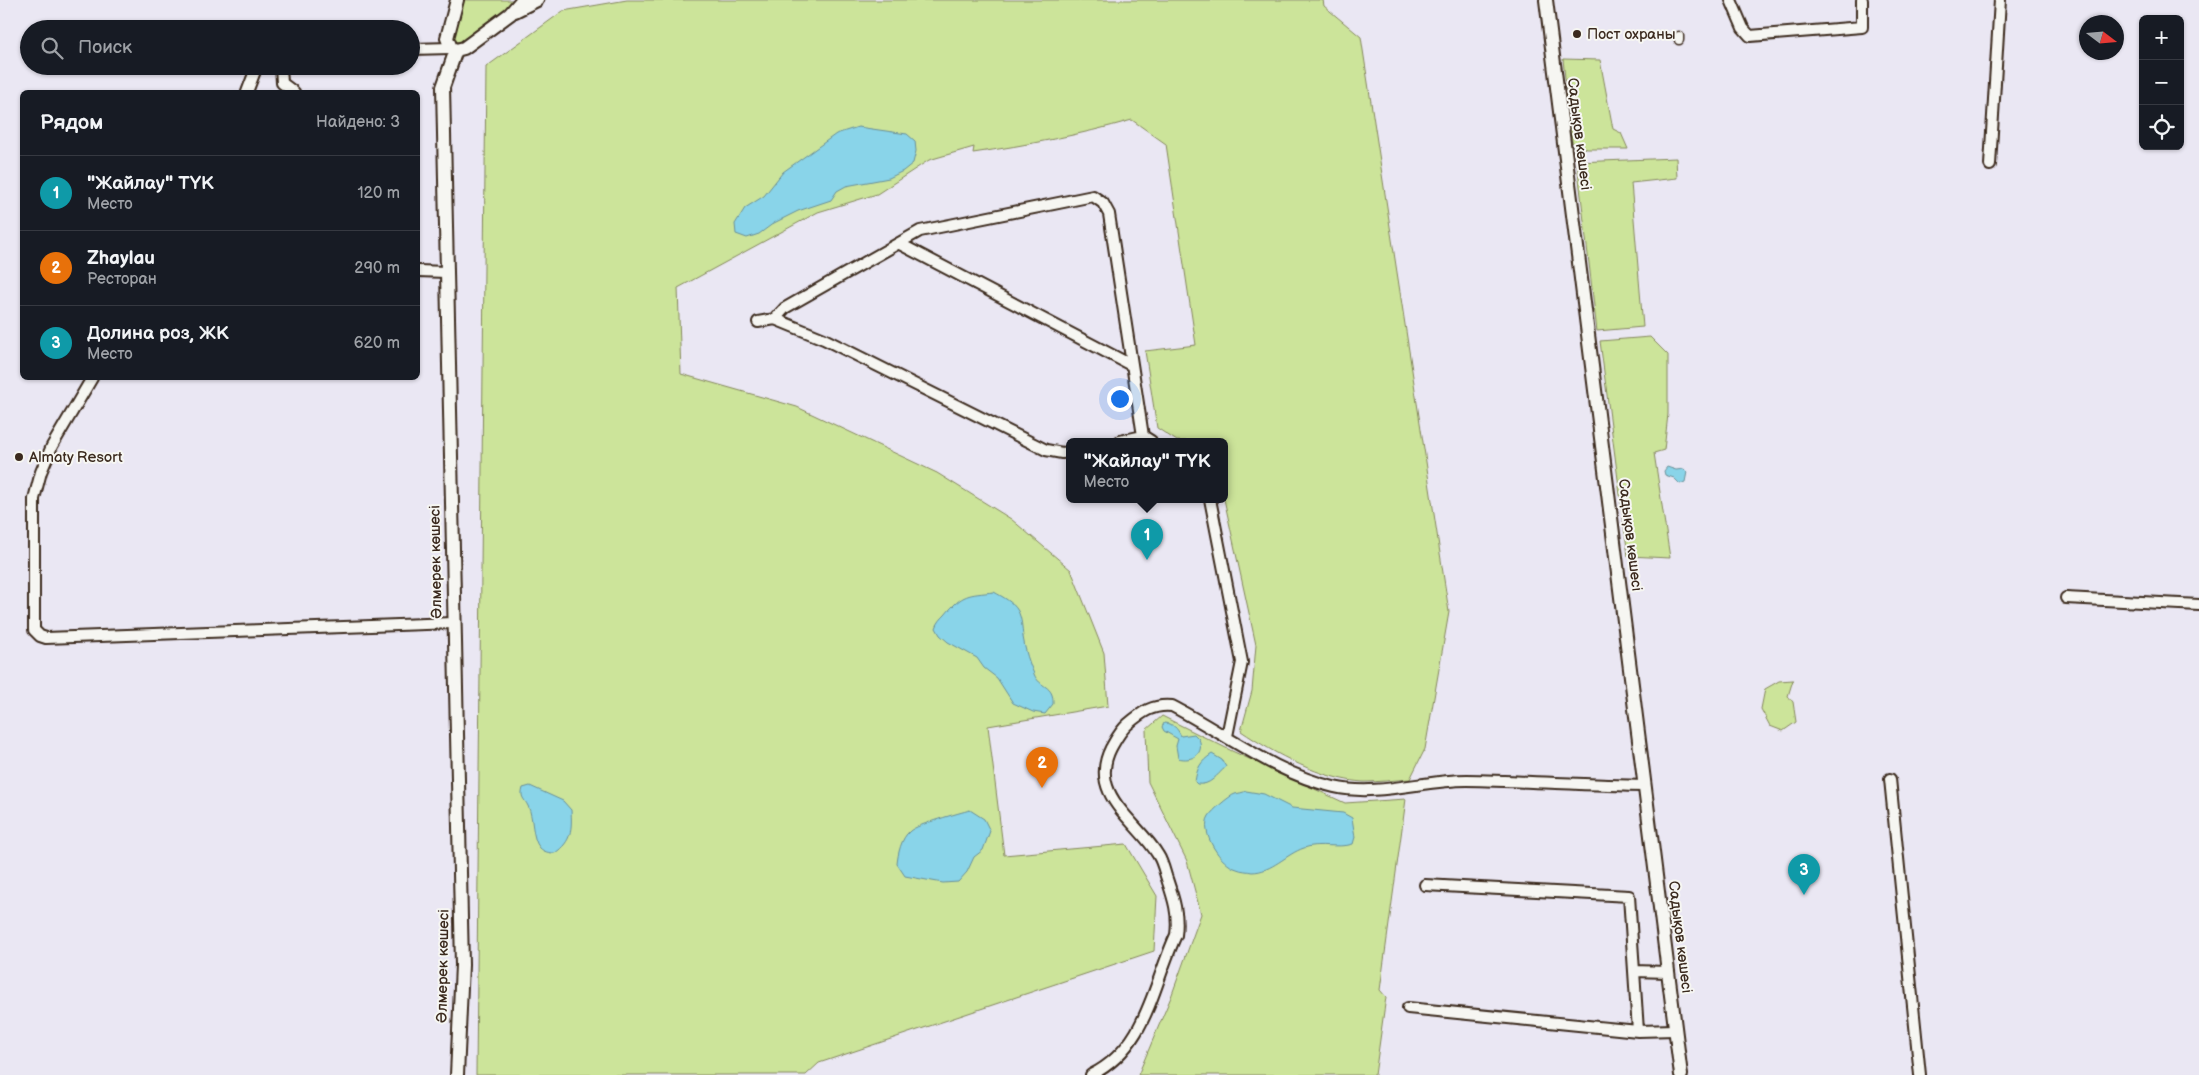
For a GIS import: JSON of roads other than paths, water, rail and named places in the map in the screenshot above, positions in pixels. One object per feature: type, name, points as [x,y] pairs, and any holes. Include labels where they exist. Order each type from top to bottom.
[{"type":"street","points":[[454,49],[447,38],[457,0]]},
{"type":"street","points":[[510,14],[522,0]]},
{"type":"street","points":[[420,49],[464,48],[510,14],[537,0]]},
{"type":"street","name":"Садықов көшесі","points":[[1546,0],[1681,1075]]},
{"type":"street","points":[[1731,0],[1743,28],[1750,36],[1862,27],[1862,0]]},
{"type":"street","points":[[1990,165],[2000,0]]},
{"type":"street","name":"Әлмерек көшесі","points":[[454,49],[443,87],[453,624],[462,965],[457,1075]]},
{"type":"street","points":[[248,90],[254,75]]},
{"type":"street","points":[[282,75],[282,83],[291,90]]},
{"type":"street","points":[[775,319],[785,308],[920,231],[1093,196],[1104,203],[1109,214],[1131,365],[1147,438]]},
{"type":"street","points":[[900,244],[1131,365]]},
{"type":"street","points":[[420,271],[446,272]]},
{"type":"street","points":[[758,322],[775,319],[824,339],[1046,450],[1066,452]]},
{"type":"street","points":[[91,380],[52,446],[40,472],[34,499],[34,630],[40,636],[46,638],[453,624]]},
{"type":"street","points":[[1211,503],[1242,662],[1227,736]]},
{"type":"street","points":[[2066,598],[2199,605]]},
{"type":"street","points":[[1091,1075],[1123,1053],[1140,1030],[1176,935],[1177,908],[1159,857],[1140,832],[1124,816],[1108,790],[1104,770],[1108,754],[1120,732],[1148,708],[1160,705],[1172,706],[1283,770],[1306,779],[1350,790],[1372,790],[1466,780],[1645,786]]},
{"type":"street","points":[[1890,778],[1920,1075]]},
{"type":"street","points":[[1425,885],[1629,896],[1638,1031]]},
{"type":"street","points":[[1634,971],[1668,972]]},
{"type":"street","points":[[1408,1008],[1638,1031],[1675,1030]]},
{"type":"water","points":[[858,127],[907,134],[915,141],[916,151],[913,163],[889,178],[846,186],[837,191],[831,200],[798,211],[774,223],[759,234],[747,238],[736,234],[735,224],[745,208],[764,196],[783,172],[836,134]]},
{"type":"water","points":[[1667,467],[1676,470],[1684,469],[1687,472],[1685,482],[1680,484],[1674,478],[1665,475],[1664,471]]},
{"type":"water","points":[[994,592],[1011,602],[1019,614],[1027,656],[1032,670],[1037,679],[1049,690],[1053,698],[1053,704],[1045,714],[1033,712],[1013,703],[997,678],[984,668],[977,658],[948,642],[940,635],[936,628],[951,608],[966,596]]},
{"type":"water","points":[[1164,723],[1175,727],[1181,736],[1194,734],[1199,739],[1199,753],[1188,759],[1178,758],[1176,746],[1178,739],[1164,731],[1162,727]]},
{"type":"water","points":[[1212,754],[1222,760],[1226,767],[1210,782],[1197,784],[1195,782],[1200,766]]},
{"type":"water","points":[[530,786],[563,801],[571,810],[570,834],[565,844],[555,853],[542,849],[535,839],[530,811],[522,794],[523,788]]},
{"type":"water","points":[[1246,791],[1264,794],[1292,808],[1343,813],[1352,818],[1355,837],[1353,844],[1310,846],[1291,854],[1266,869],[1252,872],[1239,870],[1218,855],[1209,839],[1207,823],[1209,816],[1217,807],[1235,794]]},
{"type":"water","points":[[970,810],[984,819],[990,831],[983,850],[974,857],[967,872],[958,882],[943,883],[905,876],[897,864],[900,846],[907,834],[921,825]]},
{"type":"place","name":"Пост охраны","points":[[1577,34]]},
{"type":"place","name":"Almaty Resort","points":[[19,457]]},
{"type":"place","name":"\"Жайлау\" ТҮК","points":[[1147,560]]},
{"type":"place","name":"Zhaylau","points":[[1042,788]]},
{"type":"place","name":"Долина роз, ЖК","points":[[1804,895]]}]
